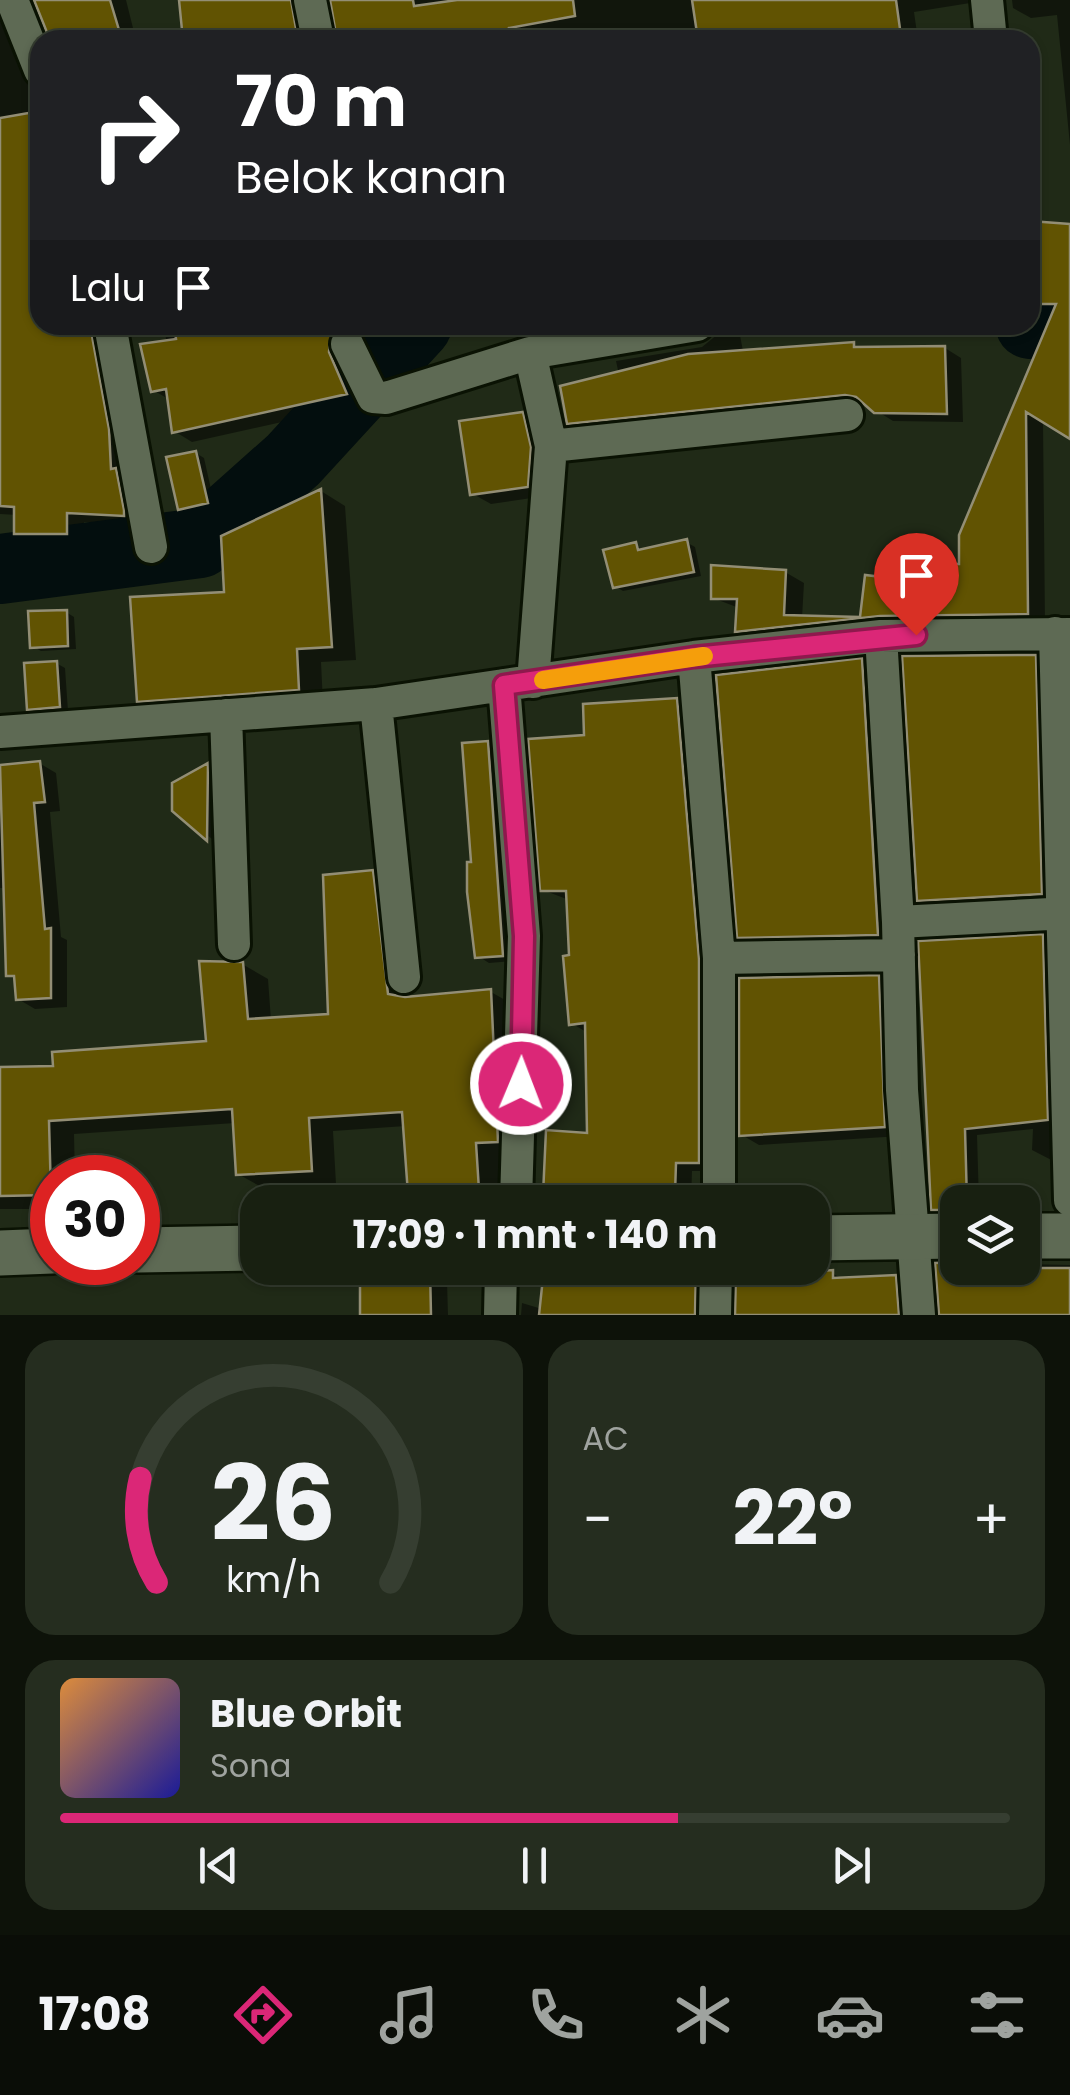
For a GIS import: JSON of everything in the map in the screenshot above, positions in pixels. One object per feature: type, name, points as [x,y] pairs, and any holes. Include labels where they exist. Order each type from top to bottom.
[{"type":"main road","points":[[830,1238],[936,1236]]},
{"type":"main road","points":[[1040,1236],[1070,1236]]},
{"type":"main road","points":[[160,1250],[240,1248]]},
{"type":"main road","points":[[0,1253],[30,1252]]},
{"type":"street","points":[[12,0],[30,45]]},
{"type":"street","points":[[310,0],[316,30]]},
{"type":"street","points":[[986,0],[990,30]]},
{"type":"street","points":[[112,335],[151,547]]},
{"type":"street","points":[[349,352],[373,397],[402,396],[530,353],[637,335]]},
{"type":"street","points":[[517,1185],[524,936],[519,683],[552,446],[530,353]]},
{"type":"street","points":[[552,446],[847,415]]},
{"type":"street","points":[[0,732],[376,704],[694,657],[881,636],[1063,633],[1070,1200]]},
{"type":"street","points":[[881,636],[898,938],[902,1090],[936,1236],[919,1315]]},
{"type":"street","points":[[694,657],[719,958],[719,1185]]},
{"type":"street","points":[[376,704],[404,977]]},
{"type":"street","points":[[226,715],[234,944]]},
{"type":"street","points":[[719,958],[898,938],[1068,913]]},
{"type":"street","points":[[500,1315],[501,1285]]},
{"type":"street","points":[[715,1315],[716,1285]]},
{"type":"building","points":[[34,0],[110,0],[119,30],[46,30]]},
{"type":"building","points":[[179,0],[291,0],[296,30],[182,30]]},
{"type":"building","points":[[330,0],[413,0],[414,6],[457,0],[573,0],[575,16],[509,30],[335,30]]},
{"type":"building","points":[[692,0],[896,0],[900,30],[696,30]]},
{"type":"building","points":[[30,113],[30,335],[92,335],[109,429],[111,469],[116,468],[124,510],[124,516],[67,513],[67,534],[14,534],[14,507],[0,506],[0,118]]},
{"type":"building","points":[[1040,222],[1070,224],[1070,439],[1026,412],[1028,614],[880,616],[735,632],[737,599],[711,599],[711,565],[786,570],[784,615],[860,617],[865,575],[899,579],[899,564],[959,564],[959,535],[1056,304],[1040,304]]},
{"type":"building","points":[[175,335],[331,335],[329,352],[347,394],[172,433],[166,389],[151,392],[140,344],[176,339]]},
{"type":"building","points":[[854,342],[854,347],[945,346],[947,414],[874,413],[856,397],[845,395],[567,424],[560,386],[688,354]]},
{"type":"building","points":[[523,412],[531,447],[528,487],[470,495],[459,421]]},
{"type":"building","points":[[196,451],[208,503],[178,510],[166,457]]},
{"type":"building","points":[[321,489],[332,647],[297,649],[299,690],[137,702],[130,597],[224,592],[221,536]]},
{"type":"building","points":[[687,539],[694,572],[613,588],[603,550],[636,542],[638,550]]},
{"type":"building","points":[[67,610],[68,646],[30,648],[28,611]]},
{"type":"building","points":[[1036,655],[1042,894],[917,901],[902,656]]},
{"type":"building","points":[[862,658],[878,935],[737,938],[716,675]]},
{"type":"building","points":[[57,661],[60,707],[27,710],[24,663]]},
{"type":"building","points":[[677,698],[699,959],[699,1163],[676,1163],[675,1185],[543,1185],[546,1130],[587,1133],[585,1023],[569,1025],[563,956],[569,955],[566,891],[540,891],[528,739],[584,735],[583,704]]},
{"type":"building","points":[[488,741],[503,956],[475,958],[467,892],[467,862],[471,862],[462,743]]},
{"type":"building","points":[[40,761],[45,802],[34,803],[45,929],[51,928],[51,998],[16,1000],[14,976],[6,976],[0,765]]},
{"type":"building","points":[[208,763],[207,841],[172,811],[172,783]]},
{"type":"building","points":[[373,870],[388,994],[405,997],[491,989],[498,1142],[476,1143],[479,1185],[407,1185],[402,1112],[309,1118],[312,1171],[236,1175],[232,1109],[49,1121],[50,1155],[30,1155],[30,1195],[0,1196],[0,1067],[53,1066],[52,1052],[206,1041],[199,961],[243,962],[248,1019],[328,1014],[323,875]]},
{"type":"building","points":[[1043,934],[1048,1120],[965,1129],[967,1185],[940,1185],[940,1210],[931,1210],[918,941]]},
{"type":"building","points":[[879,975],[885,1127],[739,1136],[739,978]]},
{"type":"building","points":[[935,1263],[940,1263],[940,1285],[1040,1285],[1040,1268],[1070,1268],[1070,1315],[939,1315]]},
{"type":"building","points":[[833,1270],[833,1278],[896,1275],[899,1315],[735,1315],[736,1285],[830,1285]]},
{"type":"building","points":[[360,1285],[430,1285],[431,1315],[360,1315]]},
{"type":"building","points":[[542,1285],[696,1285],[695,1315],[539,1315]]},
{"type":"waterway","points":[[1040,325],[1070,328]]},
{"type":"waterway","points":[[0,569],[200,543],[293,460],[408,335]]},
{"type":"slow traffic","points":[[543,680],[704,656]]},
{"type":"route","points":[[521,1084],[524,936],[504,685],[694,657],[916,635]]}]
